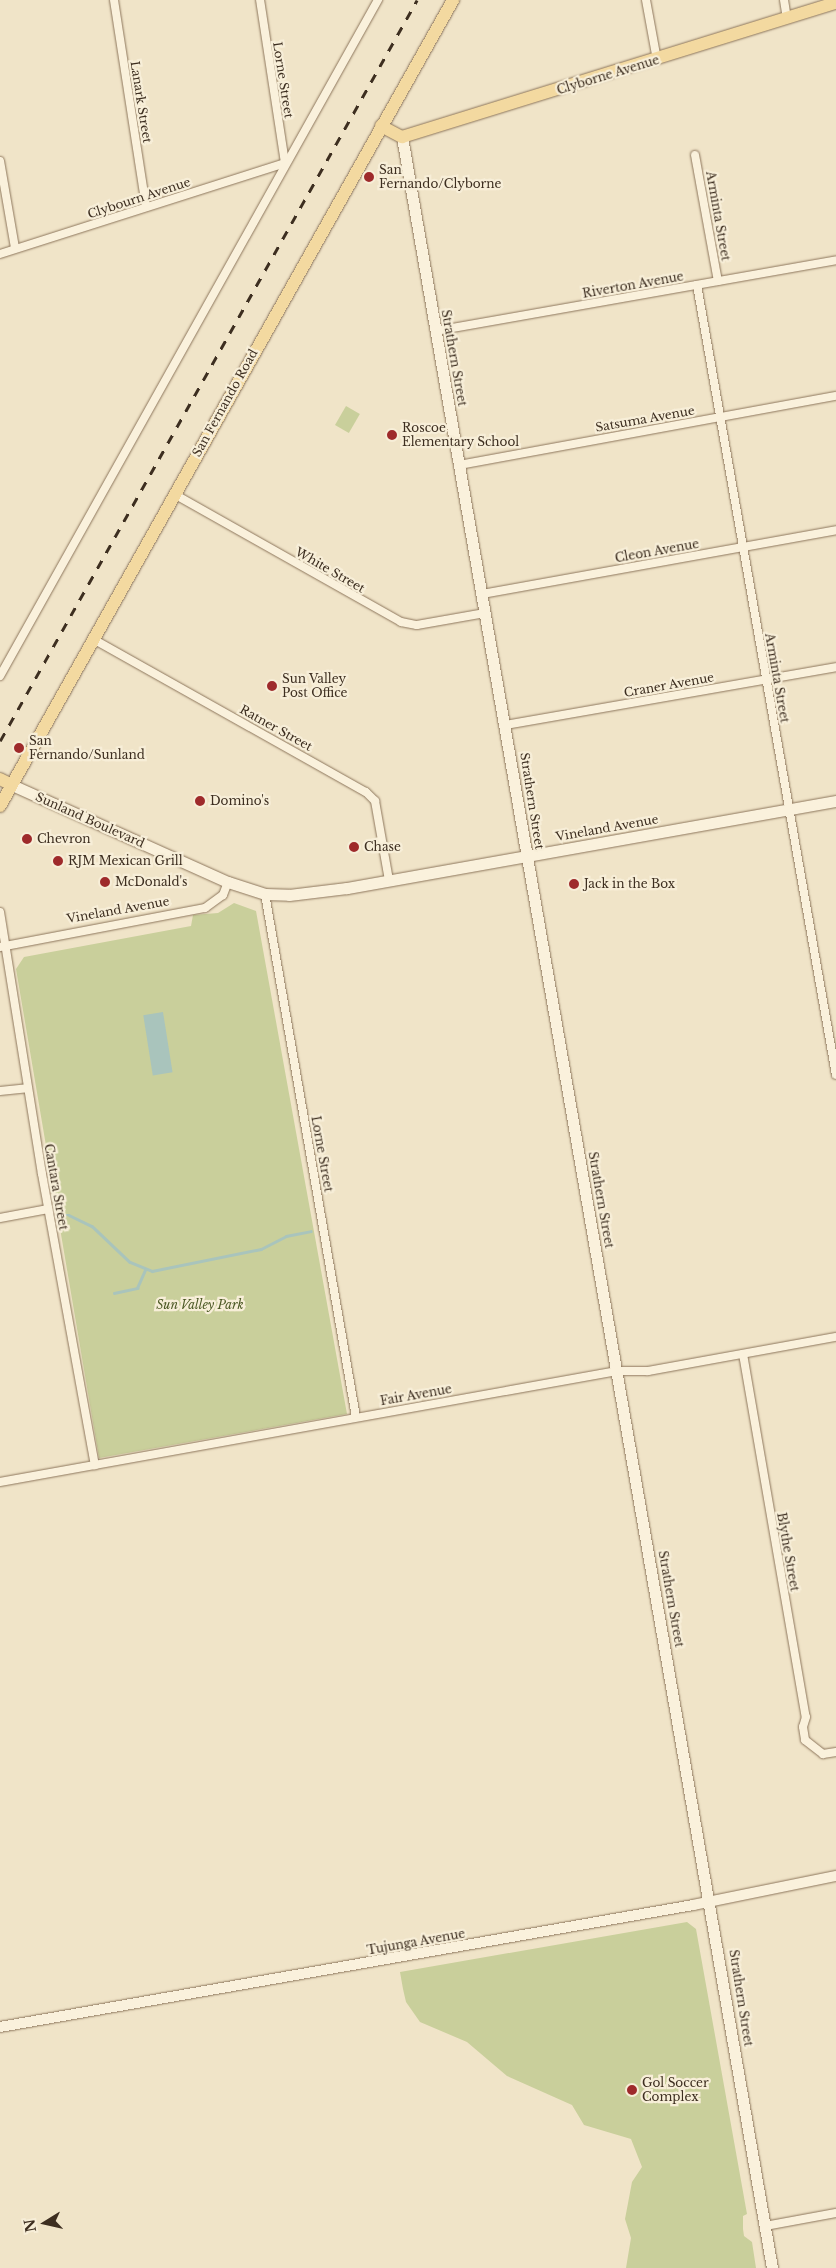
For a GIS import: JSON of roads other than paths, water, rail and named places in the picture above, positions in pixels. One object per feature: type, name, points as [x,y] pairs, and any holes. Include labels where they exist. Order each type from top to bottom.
[{"type":"main road","name":"San Fernando Road","points":[[0,806],[6,782],[93,639],[452,0]]},
{"type":"main road","name":"Clyborne Avenue","points":[[402,137],[657,60],[836,3]]},
{"type":"main road","points":[[381,126],[402,137]]},
{"type":"main road","name":"Strathern Street","points":[[402,137],[711,1901],[772,2268]]},
{"type":"main road","name":"Sunland Boulevard","points":[[6,782],[228,882],[265,894]]},
{"type":"main road","name":"Vineland Avenue","points":[[265,894],[304,895],[836,801]]},
{"type":"street","name":"Lanark Street","points":[[114,0],[146,207]]},
{"type":"street","name":"Lorne Street","points":[[260,0],[285,163]]},
{"type":"street","points":[[0,676],[285,163],[378,0]]},
{"type":"street","points":[[646,0],[657,60]]},
{"type":"street","points":[[784,0],[787,19]]},
{"type":"street","name":"Arminta Street","points":[[695,155],[718,281]]},
{"type":"street","points":[[0,161],[15,248]]},
{"type":"street","name":"Clybourn Avenue","points":[[0,254],[285,163]]},
{"type":"street","name":"Riverton Avenue","points":[[435,331],[836,260]]},
{"type":"street","name":"Arminta Street","points":[[697,285],[836,1075]]},
{"type":"street","name":"Satsuma Avenue","points":[[459,465],[836,396]]},
{"type":"street","name":"White Street","points":[[174,494],[401,622],[416,625],[485,612]]},
{"type":"street","name":"Cleon Avenue","points":[[482,594],[836,530]]},
{"type":"street","name":"Ratner Street","points":[[93,639],[366,792],[375,801],[389,880]]},
{"type":"street","name":"Craner Avenue","points":[[505,725],[836,667]]},
{"type":"street","name":"Vineland Avenue","points":[[3,947],[205,908],[223,894],[228,882]]},
{"type":"street","name":"Lorne Street","points":[[265,894],[356,1417]]},
{"type":"street","name":"Cantara Street","points":[[0,912],[3,947],[27,1088],[95,1464]]},
{"type":"street","points":[[0,1091],[27,1088]]},
{"type":"street","points":[[0,1218],[48,1209]]},
{"type":"street","name":"Fair Avenue","points":[[0,1482],[617,1371],[648,1371],[836,1337]]},
{"type":"street","name":"Blythe Street","points":[[743,1354],[806,1717],[803,1727],[805,1740],[814,1750],[823,1754],[836,1752]]},
{"type":"street","name":"Tujunga Avenue","points":[[0,2027],[711,1901],[836,1876]]},
{"type":"street","points":[[764,2226],[836,2213]]},
{"type":"water","points":[[163,1012],[173,1072],[153,1075],[143,1015]]},
{"type":"waterway","points":[[57,1215],[69,1215],[92,1226],[130,1262],[152,1271],[261,1249],[286,1236],[311,1231]]},
{"type":"waterway","points":[[114,1293],[137,1288],[145,1270]]},
{"type":"railway","points":[[0,741],[417,0]]},
{"type":"place","name":"San Fernando/Clyborne","points":[[369,177]]},
{"type":"place","name":"Roscoe Elementary School","points":[[392,435]]},
{"type":"place","name":"Sun Valley Post Office","points":[[272,686]]},
{"type":"place","name":"San Fernando/Sunland","points":[[19,748]]},
{"type":"place","name":"Domino's","points":[[200,801]]},
{"type":"place","name":"Chevron","points":[[27,839]]},
{"type":"place","name":"Chase","points":[[354,847]]},
{"type":"place","name":"RJM Mexican Grill","points":[[58,861]]},
{"type":"place","name":"McDonald's","points":[[105,882]]},
{"type":"place","name":"Jack in the Box","points":[[574,884]]},
{"type":"place","name":"Gol Soccer Complex","points":[[632,2090]]},
{"type":"park label","name":"Sun Valley Park","points":[[200,1305]]}]
